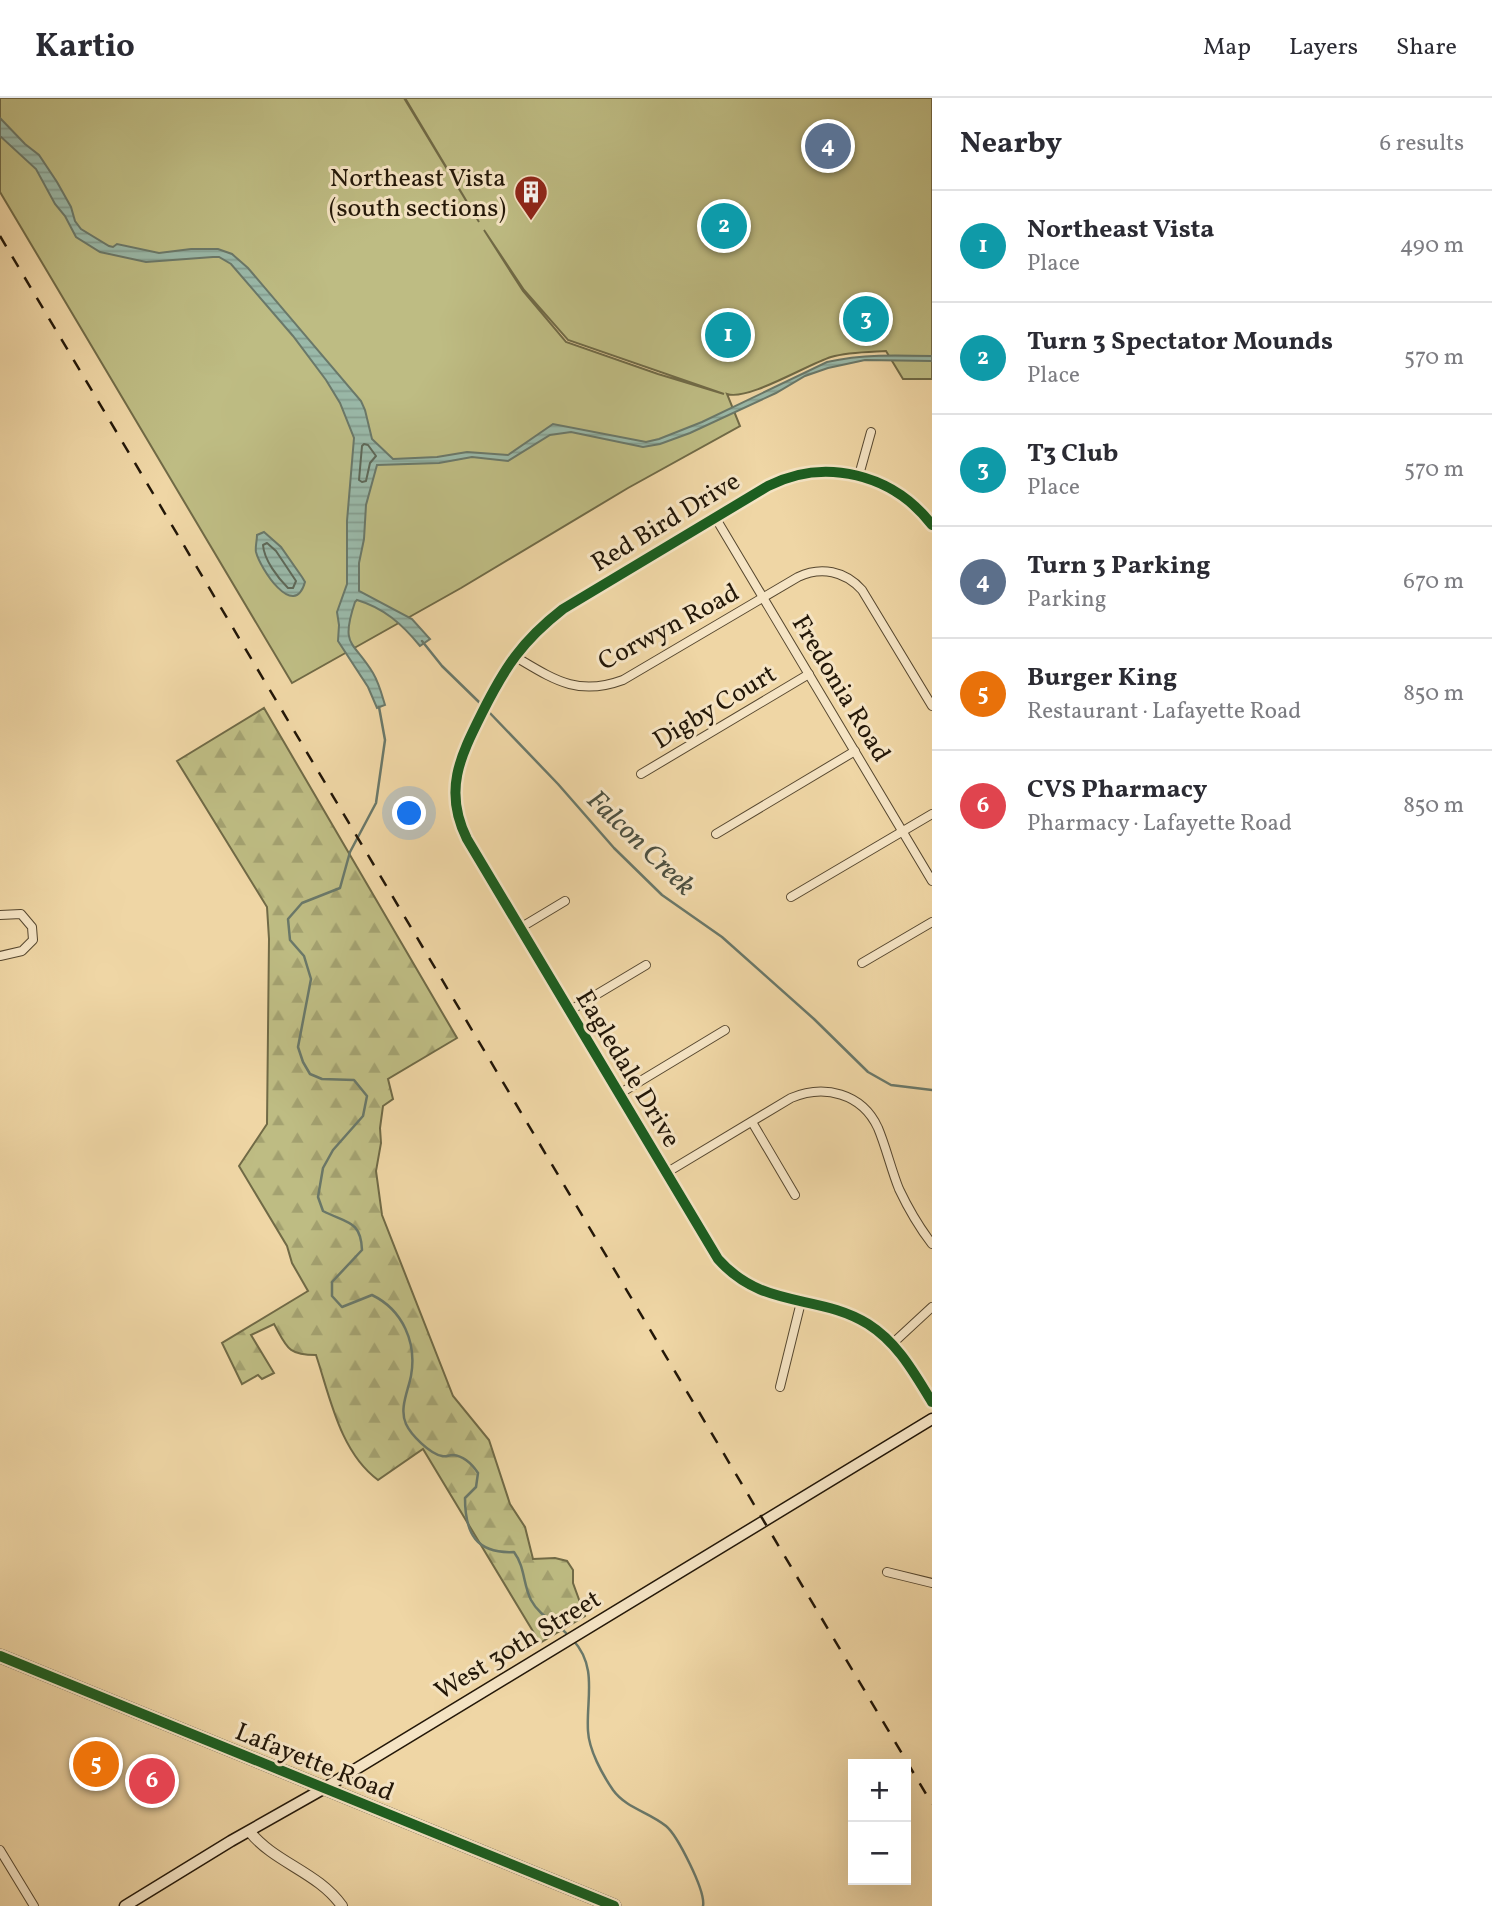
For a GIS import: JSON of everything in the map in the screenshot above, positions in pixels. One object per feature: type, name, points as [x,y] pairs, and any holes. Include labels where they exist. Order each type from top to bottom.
[{"type":"main road","name":"West 30th Street","points":[[125,1906],[323,1789],[932,1419]]},
{"type":"main road","name":"Lafayette Road","points":[[0,1656],[614,1906]]},
{"type":"street","points":[[859,475],[871,432]]},
{"type":"street","name":"Red Bird Drive","points":[[514,656],[532,634],[563,608],[715,517],[789,477],[824,471],[859,475],[899,493],[932,525]]},
{"type":"street","name":"Fredonia Road","points":[[715,517],[932,881]]},
{"type":"street","name":"Corwyn Road","points":[[514,656],[566,684],[584,688],[610,685],[630,677],[798,576],[809,572],[830,571],[848,577],[864,593],[932,706]]},
{"type":"street","name":"Eagledale Drive","points":[[514,656],[489,699],[457,768],[457,812],[467,839],[712,1250],[728,1270],[756,1289],[851,1315],[870,1325],[907,1361],[932,1402]]},
{"type":"street","name":"Digby Court","points":[[641,774],[809,674]]},
{"type":"street","points":[[716,834],[855,751]]},
{"type":"street","points":[[791,897],[932,814]]},
{"type":"street","points":[[520,928],[565,901]]},
{"type":"street","points":[[0,915],[21,914],[32,926],[33,940],[22,951],[0,956]]},
{"type":"street","points":[[862,963],[932,922]]},
{"type":"street","points":[[569,1011],[646,965]]},
{"type":"street","points":[[619,1094],[725,1030]]},
{"type":"street","points":[[666,1172],[791,1098],[812,1091],[837,1093],[856,1102],[873,1120],[905,1201],[932,1244]]},
{"type":"street","points":[[752,1122],[795,1195]]},
{"type":"street","points":[[780,1387],[801,1302]]},
{"type":"street","points":[[892,1344],[932,1307]]},
{"type":"street","points":[[887,1572],[932,1583]]},
{"type":"street","points":[[250,1832],[262,1846],[324,1886],[342,1906]]},
{"type":"street","points":[[0,1850],[34,1906]]},
{"type":"green space","points":[[0,98],[404,98],[479,222],[405,98],[932,98],[932,379],[903,379],[886,351],[844,354],[820,361],[749,392],[727,394],[740,426],[292,683],[0,192]],"holes":[[[484,230],[524,290],[568,340],[724,394],[566,342],[523,291]]]},
{"type":"green space","points":[[264,708],[457,1038],[388,1079],[393,1099],[383,1106],[376,1171],[382,1215],[453,1396],[489,1440],[510,1504],[525,1527],[533,1559],[555,1558],[567,1561],[573,1570],[573,1583],[585,1616],[540,1643],[423,1449],[378,1480],[354,1455],[345,1439],[316,1355],[293,1351],[274,1324],[251,1335],[274,1373],[262,1379],[258,1375],[242,1384],[222,1343],[308,1291],[292,1263],[287,1246],[239,1166],[267,1124],[267,907],[177,761]]},
{"type":"water","points":[[0,118],[39,155],[57,182],[81,229],[109,246],[117,244],[159,253],[218,249],[232,254],[248,268],[361,401],[372,439],[393,459],[437,457],[467,452],[508,455],[553,424],[646,442],[702,422],[827,362],[892,355],[932,356],[932,361],[865,360],[828,368],[805,376],[776,393],[690,433],[660,444],[643,447],[571,432],[550,435],[508,461],[472,457],[439,463],[377,465],[366,505],[359,563],[359,591],[412,619],[430,639],[420,646],[384,612],[367,603],[357,600],[355,602],[349,636],[379,685],[385,705],[377,708],[368,687],[338,641],[337,612],[347,584],[347,521],[354,438],[340,403],[326,380],[293,336],[231,264],[219,257],[146,262],[100,252],[76,237],[36,169],[0,136]]},
{"type":"water","points":[[264,532],[281,547],[305,582],[300,593],[293,596],[286,594],[270,579],[264,569],[256,548],[257,535]]},
{"type":"waterway","name":"Falcon Creek","points":[[422,641],[442,666],[482,705]]},
{"type":"waterway","points":[[379,707],[385,740],[376,803],[350,852],[340,888],[302,903],[288,919],[290,940],[304,956],[311,979],[298,1047],[303,1062],[310,1074],[322,1079],[354,1080],[367,1096],[363,1116],[333,1150],[323,1168],[318,1197],[323,1211],[351,1224],[359,1233],[362,1250],[332,1282],[332,1296],[342,1307],[372,1295],[383,1301],[400,1319],[412,1352],[411,1376],[404,1406],[404,1418],[408,1428],[432,1452],[437,1455],[461,1457],[476,1470],[476,1487],[465,1498],[470,1531],[475,1539],[490,1549],[514,1552],[531,1600],[543,1615],[568,1635]]},
{"type":"waterway","name":"Falcon Creek","points":[[487,710],[558,784],[614,848],[662,895],[722,937],[814,1019],[868,1072],[891,1085],[932,1090]]},
{"type":"waterway","points":[[573,1640],[586,1661],[589,1684],[588,1731],[597,1762],[618,1796],[671,1831],[696,1876],[703,1906]]},
{"type":"railway","points":[[0,236],[932,1804]]},
{"type":"cycle path","points":[[932,525],[916,507],[898,493],[857,476],[835,472],[812,473],[790,477],[768,486],[563,609],[536,632],[507,668],[490,697],[467,744],[455,790],[460,822],[467,839],[718,1259],[735,1275],[753,1286],[772,1294],[849,1314],[868,1324],[897,1349],[932,1402]]},
{"type":"cycle path","points":[[0,1656],[614,1906]]},
{"type":"place","name":"Turn 3 Parking","points":[[828,146]]},
{"type":"place","name":"Northeast Vista (south sections)","points":[[531,222]]},
{"type":"place","name":"Turn 3 Spectator Mounds","points":[[724,226]]},
{"type":"place","name":"T3 Club","points":[[866,319]]},
{"type":"place","name":"Northeast Vista","points":[[728,335]]},
{"type":"place","name":"Burger King","points":[[96,1764]]},
{"type":"place","name":"CVS Pharmacy","points":[[152,1781]]}]
